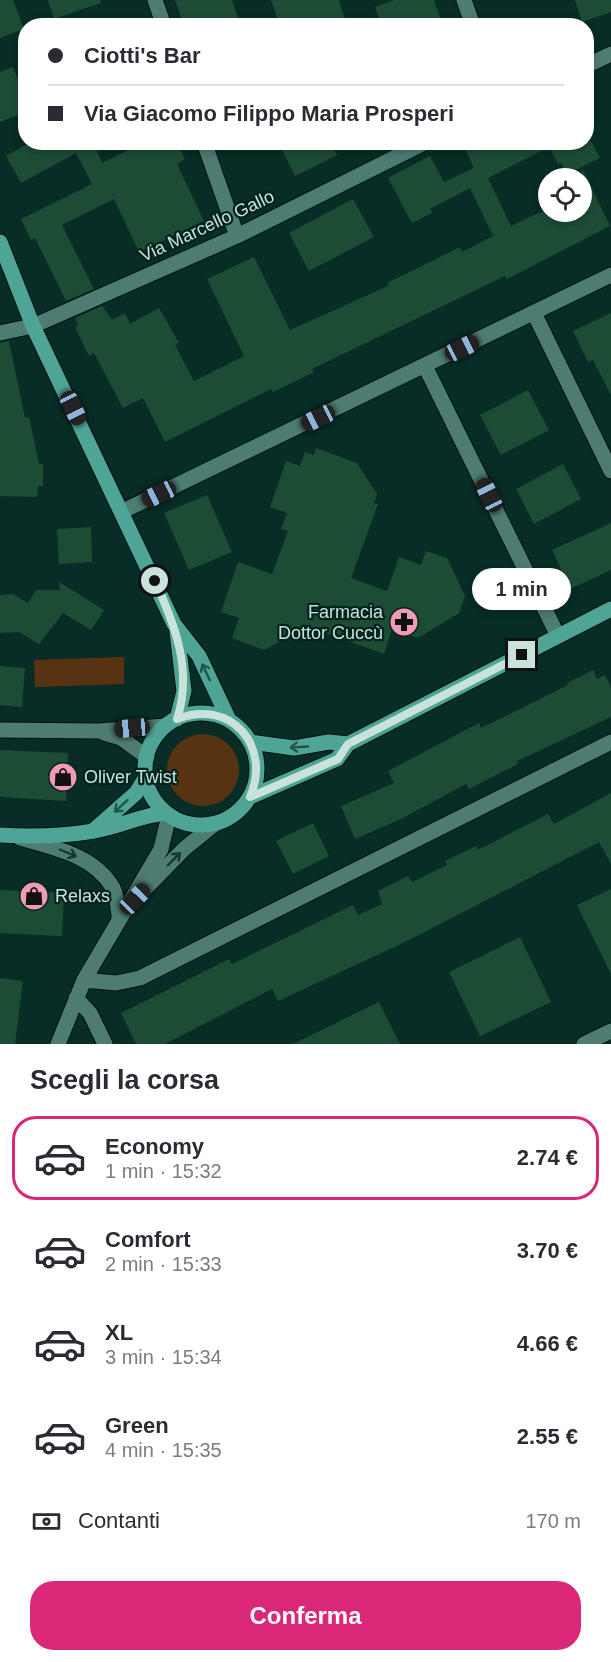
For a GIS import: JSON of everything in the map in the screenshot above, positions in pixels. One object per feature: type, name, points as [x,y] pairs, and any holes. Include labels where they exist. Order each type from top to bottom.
[{"type":"main road","points":[[0,242],[33,326],[177,628],[199,657],[229,720],[250,742],[255,752],[257,775],[250,797],[235,814],[216,823],[187,823],[168,814],[155,800],[146,777],[147,757],[155,737],[171,722],[184,691],[177,628]]},
{"type":"main road","points":[[250,797],[338,759],[348,744],[611,609]]},
{"type":"main road","points":[[171,722],[203,713],[229,720]]},
{"type":"main road","points":[[250,742],[294,748],[329,742],[348,744]]},
{"type":"main road","points":[[92,831],[136,793],[146,777]]},
{"type":"main road","points":[[6,835],[92,831],[148,814],[168,814]]},
{"type":"street","points":[[155,0],[161,18]]},
{"type":"street","points":[[464,0],[470,18]]},
{"type":"street","points":[[594,62],[611,54]]},
{"type":"street","points":[[207,150],[237,236]]},
{"type":"street","name":"Via Marcello Gallo","points":[[0,333],[33,326],[237,236],[410,150]]},
{"type":"street","points":[[123,511],[611,275]]},
{"type":"street","points":[[534,313],[611,471]]},
{"type":"street","points":[[425,366],[558,636]]},
{"type":"street","points":[[0,730],[99,731],[171,722]]},
{"type":"street","points":[[99,731],[121,738],[147,757]]},
{"type":"street","points":[[84,980],[116,983],[140,978],[611,742]]},
{"type":"street","points":[[58,1044],[84,980],[161,849],[168,814]]},
{"type":"street","points":[[120,916],[184,849],[216,823]]},
{"type":"street","points":[[6,835],[67,852],[93,865],[114,889],[120,916]]},
{"type":"street","points":[[76,998],[90,1012],[105,1044]]},
{"type":"street","points":[[584,1044],[611,1031]]},
{"type":"shaded area","points":[[124,657],[124,684],[35,687],[34,660]]},
{"type":"shaded area","points":[[196,734],[210,734],[229,744],[239,763],[239,777],[229,796],[210,806],[196,806],[177,796],[167,777],[167,763],[177,744]]},
{"type":"building","points":[[0,0],[13,0],[20,18],[18,18],[18,31],[0,38]]},
{"type":"building","points":[[48,0],[100,0],[101,3],[54,18]]},
{"type":"building","points":[[175,0],[232,0],[238,18],[181,18]]},
{"type":"building","points":[[271,0],[339,0],[345,18],[277,18]]},
{"type":"building","points":[[394,0],[434,0],[440,18],[379,18],[375,7]]},
{"type":"building","points":[[575,0],[611,0],[611,12],[594,18],[581,18]]},
{"type":"building","points":[[13,67],[18,80],[18,115],[0,122],[0,72]]},
{"type":"building","points":[[594,146],[600,158],[579,168],[564,168],[561,163],[558,164],[551,150],[594,150]]},
{"type":"building","points":[[18,149],[97,150],[102,163],[129,150],[181,150],[185,159],[177,164],[204,221],[139,252],[114,199],[62,225],[94,289],[66,301],[35,238],[31,240],[21,219],[92,184],[76,153],[21,183],[6,156]]},
{"type":"building","points":[[282,150],[334,150],[337,155],[295,176]]},
{"type":"building","points":[[466,150],[543,150],[488,178],[511,226],[538,213],[538,222],[592,222],[592,189],[610,226],[507,279],[505,276],[312,369],[314,372],[273,392],[271,389],[165,442],[143,398],[123,408],[94,353],[89,356],[75,327],[78,325],[75,318],[102,306],[112,320],[125,313],[130,324],[159,308],[179,343],[175,345],[194,381],[244,356],[207,279],[254,257],[290,330],[388,286],[387,283],[460,247],[462,252],[493,236],[470,188],[430,209],[432,213],[412,223],[388,178],[430,156],[444,182],[474,168]]},
{"type":"building","points":[[353,199],[374,237],[309,271],[289,233]]},
{"type":"building","points":[[611,313],[611,395],[593,360],[588,362],[573,331]]},
{"type":"building","points":[[9,341],[25,418],[29,417],[39,464],[43,464],[43,486],[38,486],[37,497],[0,496],[0,343]]},
{"type":"building","points":[[528,390],[549,430],[501,455],[480,415]]},
{"type":"building","points":[[316,448],[357,463],[377,494],[374,503],[378,504],[351,578],[387,591],[399,557],[421,565],[426,551],[447,558],[465,596],[459,613],[418,638],[392,629],[384,654],[309,627],[264,650],[232,638],[239,618],[221,612],[238,562],[272,574],[288,531],[281,529],[287,513],[270,507],[286,461],[300,466],[305,452],[314,455]]},
{"type":"building","points":[[563,464],[581,499],[534,524],[516,489]]},
{"type":"building","points":[[207,495],[232,552],[189,570],[164,513]]},
{"type":"building","points":[[611,523],[611,570],[570,589],[552,550]]},
{"type":"building","points":[[91,527],[92,562],[59,564],[57,529]]},
{"type":"building","points":[[59,582],[104,610],[91,630],[63,613],[39,644],[19,632],[0,633],[0,595],[13,594],[28,603],[36,590],[60,590]]},
{"type":"building","points":[[0,666],[25,668],[22,707],[0,705]]},
{"type":"building","points":[[593,670],[597,679],[605,675],[611,687],[611,717],[517,761],[518,764],[469,789],[466,784],[401,819],[355,839],[341,806],[394,783],[388,771],[479,723],[481,728],[568,685],[567,683]]},
{"type":"building","points":[[0,750],[68,753],[66,801],[0,797]]},
{"type":"building","points":[[611,793],[611,864],[599,842],[405,942],[278,1001],[272,989],[165,1044],[136,1044],[121,1013],[229,959],[232,964],[353,905],[358,915],[382,904],[378,891],[408,876],[412,882],[447,865],[445,861],[476,846],[478,850],[548,814],[554,824]]},
{"type":"building","points":[[313,823],[329,856],[293,874],[276,841]]},
{"type":"building","points":[[611,889],[611,974],[577,905]]},
{"type":"building","points":[[0,890],[64,893],[62,936],[0,933]]},
{"type":"building","points":[[520,937],[551,1002],[480,1036],[449,972]]},
{"type":"building","points":[[0,978],[23,981],[15,1044],[0,1044]]},
{"type":"building","points":[[379,1002],[400,1044],[293,1044]]},
{"type":"place","name":"Farmacia Dottor Cuccù","points":[[404,622]]},
{"type":"place","name":"Oliver Twist","points":[[63,777]]},
{"type":"place","name":"Relaxs","points":[[34,896]]},
{"type":"route","points":[[155,581],[177,628],[184,691],[177,719],[194,714],[212,714],[229,720],[244,733],[255,752],[257,764],[257,775],[250,797],[338,759],[348,744],[522,655]]}]
